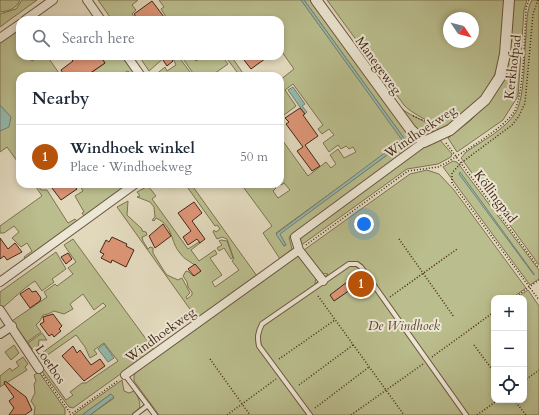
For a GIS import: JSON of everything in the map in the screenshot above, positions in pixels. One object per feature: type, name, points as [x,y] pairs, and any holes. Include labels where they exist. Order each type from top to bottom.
[{"type":"street","points":[[31,16],[53,0]]},
{"type":"street","points":[[87,0],[98,16]]},
{"type":"street","name":"Manegeweg","points":[[316,0],[411,130],[424,142]]},
{"type":"street","name":"Windhoekweg","points":[[125,375],[299,250],[295,237],[424,142],[450,130],[484,100],[500,77],[505,54],[509,0]]},
{"type":"street","points":[[0,38],[16,27]]},
{"type":"street","points":[[130,60],[138,72]]},
{"type":"street","points":[[0,282],[129,188]]},
{"type":"street","points":[[299,250],[323,281]]},
{"type":"street","name":"Loetbos","points":[[0,310],[39,369]]},
{"type":"street","points":[[0,334],[12,326]]},
{"type":"lane","points":[[310,415],[259,346],[257,339],[258,332],[262,324],[323,281],[349,264],[356,264],[361,267],[466,415]]},
{"type":"lane","name":"Windhoekweg","points":[[125,375],[155,415]]},
{"type":"lane","points":[[135,415],[148,405]]},
{"type":"path","name":"Kerkhofpad","points":[[456,157],[504,123],[514,112],[520,97],[526,8],[529,0]]},
{"type":"path","points":[[538,0],[533,14],[525,103],[519,116],[512,125],[460,163],[452,173],[452,183],[539,300]]},
{"type":"path","name":"Köllingpad","points":[[440,134],[539,268]]},
{"type":"path","name":"Windhoekweg","points":[[299,250],[408,171],[438,167],[456,157]]},
{"type":"path","points":[[399,239],[454,317]]},
{"type":"path","points":[[384,301],[457,249]]},
{"type":"path","points":[[518,295],[539,280]]},
{"type":"path","points":[[318,296],[403,414],[400,415]]},
{"type":"path","points":[[279,359],[335,320]]},
{"type":"path","points":[[298,386],[353,344]]},
{"type":"path","points":[[474,345],[491,368]]},
{"type":"path","points":[[210,359],[250,415]]},
{"type":"path","points":[[315,408],[369,367]]},
{"type":"path","name":"Loetbos","points":[[39,369],[71,414]]},
{"type":"path","points":[[527,379],[539,370]]},
{"type":"path","points":[[71,414],[125,375]]},
{"type":"path","points":[[227,415],[281,376]]},
{"type":"path","points":[[477,415],[494,403]]},
{"type":"path","points":[[516,403],[526,415]]},
{"type":"green space","points":[[0,0],[20,0],[12,9],[0,12]]},
{"type":"green space","points":[[22,0],[37,0],[0,27],[0,14],[16,9]]},
{"type":"green space","points":[[98,0],[138,0],[132,5],[136,10],[132,14],[133,16],[109,16]]},
{"type":"green space","points":[[159,0],[301,0],[402,139],[401,142],[276,233],[284,246],[286,245],[279,234],[406,141],[304,0],[313,0],[415,139],[414,146],[289,237],[292,249],[280,259],[263,233],[272,226],[244,188],[276,188],[273,191],[278,198],[290,190],[284,183],[284,143],[308,176],[326,162],[331,168],[336,164],[330,155],[338,149],[344,158],[356,152],[353,147],[349,149],[346,146],[341,149],[338,145],[329,152],[323,143],[334,135],[329,129],[322,134],[318,129],[323,125],[293,84],[285,90],[296,106],[284,115],[284,77],[294,69],[284,55],[284,16],[165,16],[161,9],[164,7]]},
{"type":"green space","points":[[327,0],[504,0],[502,42],[497,68],[486,90],[478,100],[460,117],[439,131],[431,123],[408,109]]},
{"type":"green space","points":[[514,0],[527,0],[524,10],[518,96],[503,120],[457,152],[448,138],[471,120],[493,96]]},
{"type":"green space","points":[[532,0],[539,0],[539,265],[461,158],[466,152],[506,124],[516,112],[523,86],[527,18]]},
{"type":"green space","points":[[16,31],[16,60],[50,60],[58,72],[16,72],[16,159],[7,147],[0,152],[0,43]]},
{"type":"green space","points":[[103,60],[125,60],[135,72],[93,72],[105,63]]},
{"type":"green space","points":[[142,60],[161,60],[149,71]]},
{"type":"green space","points":[[174,60],[181,60],[190,72],[159,72],[165,67],[167,71],[176,65]]},
{"type":"green space","points":[[184,60],[225,60],[228,64],[217,72],[192,72]]},
{"type":"green space","points":[[228,60],[234,60],[242,72],[237,72]]},
{"type":"green space","points":[[402,109],[431,127],[434,130],[431,134],[425,136],[416,128]]},
{"type":"green space","points":[[440,140],[452,154],[451,157],[438,164],[407,169],[300,246],[301,236],[418,150]]},
{"type":"green space","points":[[453,161],[457,162],[539,270],[539,279],[530,285],[443,167]]},
{"type":"green space","name":"De Windhoek","points":[[427,170],[439,174],[454,190],[526,288],[516,295],[491,295],[491,403],[527,403],[527,295],[520,295],[528,290],[539,306],[539,415],[159,415],[134,381],[134,375],[137,371],[294,257],[299,255],[316,275],[315,284],[328,274],[321,273],[304,250],[410,174]]},
{"type":"green space","points":[[37,188],[47,190],[68,223],[75,219],[77,221],[25,259],[24,257],[32,251],[27,243],[21,247],[12,238],[19,232],[14,226],[4,233],[0,233],[0,226],[42,196]]},
{"type":"green space","points":[[81,188],[122,188],[84,216],[82,213],[84,212],[75,196],[83,191]]},
{"type":"green space","points":[[144,188],[150,188],[156,196],[152,199],[188,249],[199,242],[200,243],[191,250],[199,261],[215,250],[217,254],[210,258],[222,275],[212,282],[215,287],[239,270],[232,261],[234,259],[227,239],[222,237],[217,239],[213,232],[214,230],[216,232],[220,229],[217,225],[215,226],[188,188],[194,188],[257,276],[197,319],[117,207],[128,201],[127,215],[142,229],[142,231],[146,232],[147,235],[142,237],[143,241],[148,249],[150,247],[153,248],[153,253],[167,275],[178,280],[182,278],[190,293],[186,297],[187,299],[192,295],[192,292],[183,276],[186,271],[193,276],[200,271],[177,249],[166,225],[156,218],[154,221],[152,220],[155,217],[154,207],[150,202],[137,197],[140,196],[137,192]]},
{"type":"green space","points":[[73,239],[154,350],[73,408],[69,407],[41,370],[43,368],[66,400],[73,395],[70,392],[82,383],[86,383],[118,361],[104,343],[94,350],[97,354],[90,358],[85,347],[76,335],[46,356],[54,367],[52,368],[43,355],[38,356],[106,306],[103,303],[94,310],[83,294],[70,304],[73,309],[64,314],[54,311],[43,315],[36,325],[41,332],[27,342],[12,321],[47,297],[44,292],[55,284],[57,286],[73,274],[68,268],[76,262],[64,245]]},
{"type":"green space","points":[[219,241],[227,241],[233,258],[231,259],[224,248],[219,251],[217,248],[222,245]]},
{"type":"green space","points":[[56,252],[66,269],[52,279],[54,282],[42,291],[35,281],[2,308],[0,305],[0,292]]},
{"type":"green space","points":[[42,333],[47,340],[39,340],[38,349],[32,349],[28,343]]},
{"type":"green space","points":[[14,345],[19,353],[11,360],[5,352]]},
{"type":"green space","points":[[23,357],[28,364],[25,367],[27,370],[0,387],[0,376],[10,368],[12,371],[19,366],[16,362]]},
{"type":"green space","points":[[39,372],[65,409],[65,415],[34,415],[35,407],[31,401],[35,393],[34,384],[36,381],[34,375]]},
{"type":"green space","points":[[122,380],[124,391],[129,393],[134,391],[138,397],[140,404],[136,413],[132,415],[90,415],[114,398],[111,394],[82,415],[73,415]]},
{"type":"water","points":[[301,0],[304,0],[406,141],[280,234],[286,245],[284,246],[276,234],[402,140]]},
{"type":"water","points":[[293,87],[305,104],[302,106],[307,112],[305,114],[288,90]]},
{"type":"water","points":[[0,105],[11,117],[9,127],[0,131]]},
{"type":"water","points":[[460,172],[534,274],[534,275],[459,174]]},
{"type":"water","points":[[104,344],[114,358],[108,362],[98,349]]},
{"type":"water","points":[[111,394],[114,397],[90,415],[82,415]]},
{"type":"building","points":[[152,1],[163,16],[135,16],[134,14]]},
{"type":"building","points":[[72,60],[103,60],[105,63],[92,72],[62,72],[61,70],[73,61]]},
{"type":"building","points":[[163,60],[172,60],[173,61],[167,66]]},
{"type":"building","points":[[244,60],[263,60],[251,69]]},
{"type":"building","points":[[300,108],[305,114],[303,115],[318,136],[305,145],[320,166],[312,171],[297,151],[303,147],[286,124],[289,122],[285,118]]},
{"type":"building","points":[[52,188],[77,189],[61,200]]},
{"type":"building","points":[[194,202],[202,213],[192,221],[205,239],[200,243],[197,239],[188,245],[183,237],[191,231],[178,213]]},
{"type":"building","points":[[163,224],[171,236],[155,248],[149,236]]},
{"type":"building","points":[[112,237],[127,244],[126,246],[134,250],[126,267],[112,260],[111,263],[101,258],[104,254],[100,252],[106,240],[109,242]]},
{"type":"building","points":[[0,238],[8,249],[15,243],[22,252],[7,260],[4,256],[0,259]]},
{"type":"building","points":[[68,253],[72,259],[66,264],[61,257]]},
{"type":"building","points":[[195,264],[201,271],[194,276],[188,269]]},
{"type":"building","points":[[351,279],[356,286],[334,301],[330,295]]},
{"type":"building","points":[[29,288],[32,292],[36,291],[41,298],[40,301],[30,308],[20,294]]},
{"type":"building","points":[[53,314],[62,326],[59,329],[61,331],[54,337],[52,334],[49,336],[40,324],[44,322],[43,317]]},
{"type":"building","points":[[73,346],[77,353],[80,350],[91,365],[100,359],[105,366],[84,381],[62,356]]},
{"type":"building","points":[[5,381],[26,397],[32,410],[25,415],[9,415],[14,408],[9,401],[14,397],[4,383]]},
{"type":"place","name":"Windhoek winkel","points":[[361,284]]}]
